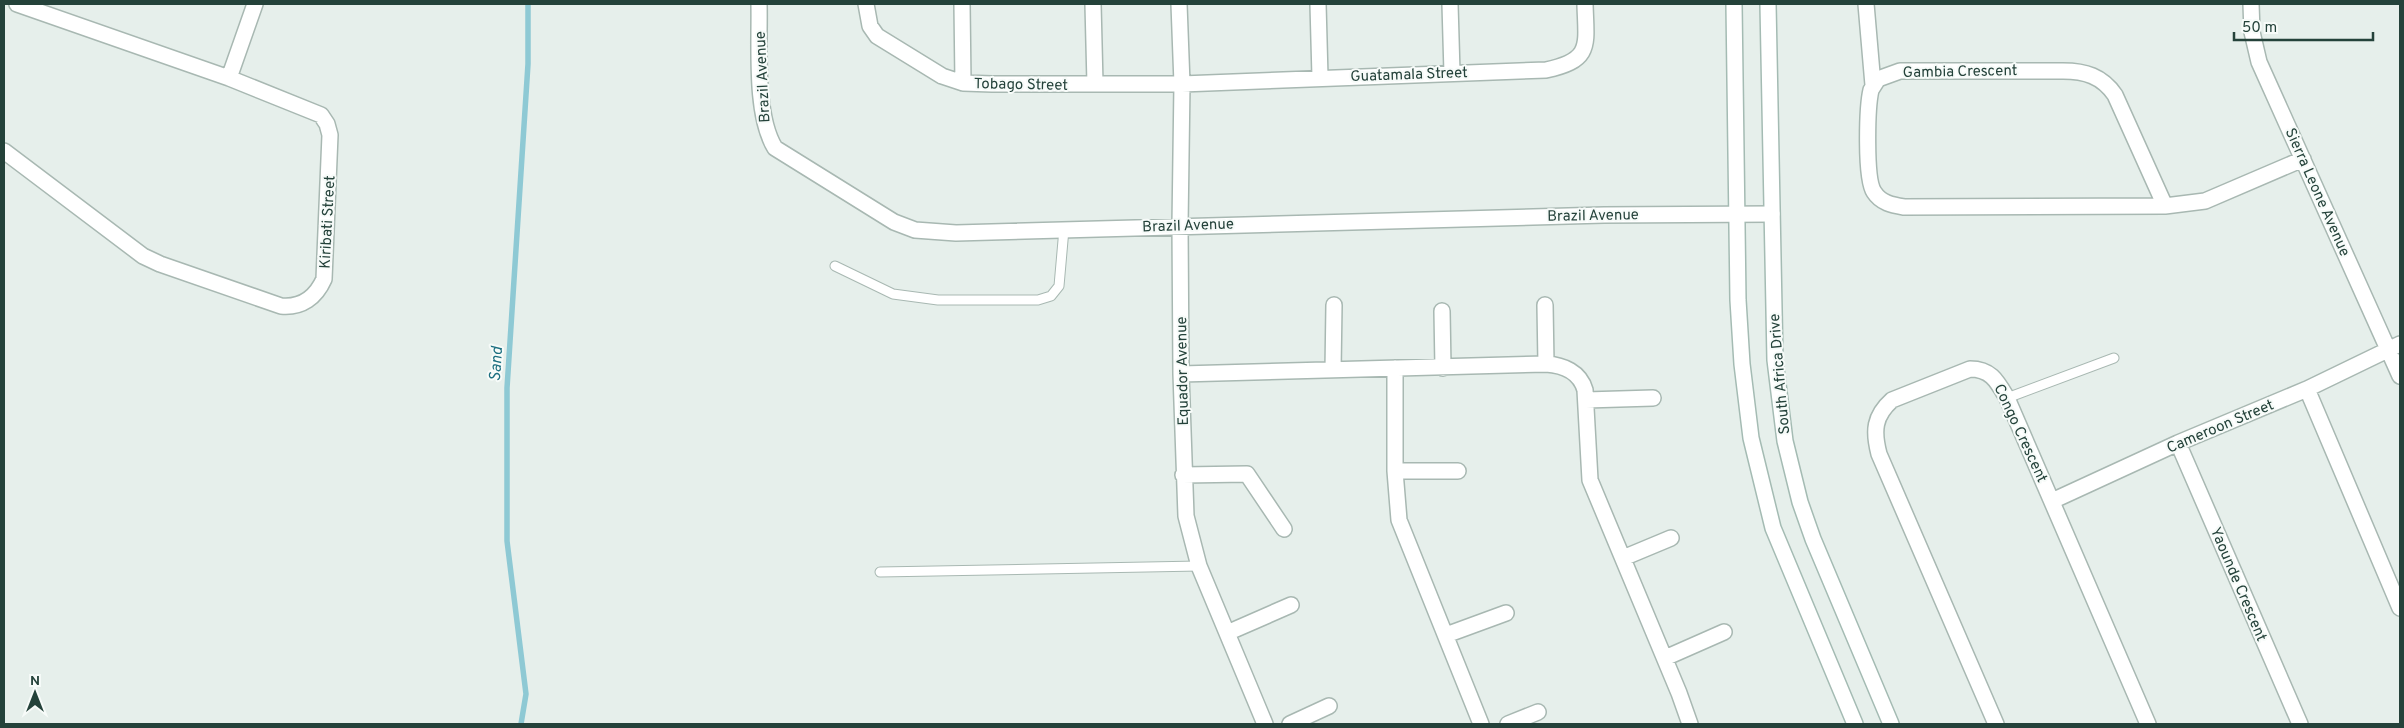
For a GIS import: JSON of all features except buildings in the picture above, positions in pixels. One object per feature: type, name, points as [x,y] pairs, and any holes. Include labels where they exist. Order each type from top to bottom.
[{"type":"street","name":"Kiribati Street","points":[[4,151],[147,258],[271,304],[287,307],[296,306],[312,297],[324,279],[329,129],[325,121],[314,111],[229,78],[17,4]]},
{"type":"street","points":[[229,78],[255,4]]},
{"type":"street","name":"Brazil Avenue","points":[[758,4],[761,111],[770,140],[782,154],[894,222],[915,230],[956,233],[1180,225],[1604,215],[1772,214]]},
{"type":"street","name":"Tobago Street","points":[[866,4],[870,26],[877,36],[942,76],[963,83],[1182,84]]},
{"type":"street","points":[[962,4],[963,83]]},
{"type":"street","points":[[1093,4],[1095,84]]},
{"type":"street","name":"Equador Avenue","points":[[1179,4],[1182,84],[1180,225],[1181,374],[1183,475],[1186,516],[1200,566],[1265,724]]},
{"type":"street","points":[[1318,4],[1320,77]]},
{"type":"street","points":[[1450,4],[1452,73]]},
{"type":"street","name":"Guatamala Street","points":[[1182,84],[1320,77],[1546,70],[1575,62],[1585,46],[1585,4]]},
{"type":"street","points":[[1734,4],[1738,300],[1746,409],[1758,476],[1773,528],[1854,724]]},
{"type":"street","name":"South Africa Drive","points":[[1768,4],[1775,360],[1787,450],[1800,502],[1814,540],[1891,724]]},
{"type":"street","points":[[1866,4],[1873,85],[1870,97],[1869,180],[1874,192],[1886,203],[1904,207],[2165,206],[2206,201],[2303,159]]},
{"type":"street","name":"Sierra Leone Avenue","points":[[2251,4],[2252,32],[2256,53],[2303,159],[2394,347],[2400,376]]},
{"type":"street","name":"Gambia Crescent","points":[[1873,85],[1884,75],[1911,70],[2063,71],[2090,73],[2111,89],[2115,96],[2165,206]]},
{"type":"street","points":[[1333,370],[1334,305]]},
{"type":"street","points":[[1545,305],[1546,364]]},
{"type":"street","points":[[1442,311],[1443,368]]},
{"type":"street","name":"Cameroon Street","points":[[2052,501],[2178,443],[2307,389],[2394,347]]},
{"type":"street","points":[[1181,374],[1546,364],[1568,369],[1584,384],[1590,480],[1665,658],[1690,724]]},
{"type":"street","points":[[1394,368],[1397,508],[1402,528],[1481,724]]},
{"type":"street","name":"Congo Crescent","points":[[1996,724],[1879,454],[1875,427],[1883,408],[1892,400],[1970,369],[1982,370],[1992,375],[2007,398],[2148,724]]},
{"type":"street","points":[[2307,389],[2400,608]]},
{"type":"street","points":[[1586,400],[1653,398]]},
{"type":"street","name":"Yaounde Crescent","points":[[2178,443],[2300,724]]},
{"type":"street","points":[[1395,471],[1458,471]]},
{"type":"street","points":[[1183,475],[1247,474],[1284,529]]},
{"type":"street","points":[[1623,558],[1670,538]]},
{"type":"street","points":[[1227,632],[1291,605]]},
{"type":"street","points":[[1446,635],[1506,613]]},
{"type":"street","points":[[1665,658],[1724,632]]},
{"type":"street","points":[[1290,724],[1329,706]]},
{"type":"street","points":[[1508,724],[1538,712]]},
{"type":"lane","points":[[835,266],[893,294],[938,300],[1038,300],[1051,296],[1059,286],[1064,229]]},
{"type":"lane","points":[[2007,398],[2114,358]]},
{"type":"lane","points":[[880,572],[1200,566]]},
{"type":"waterway","name":"Sand","points":[[521,724],[526,694],[507,541],[507,388],[528,64],[528,4]]}]
